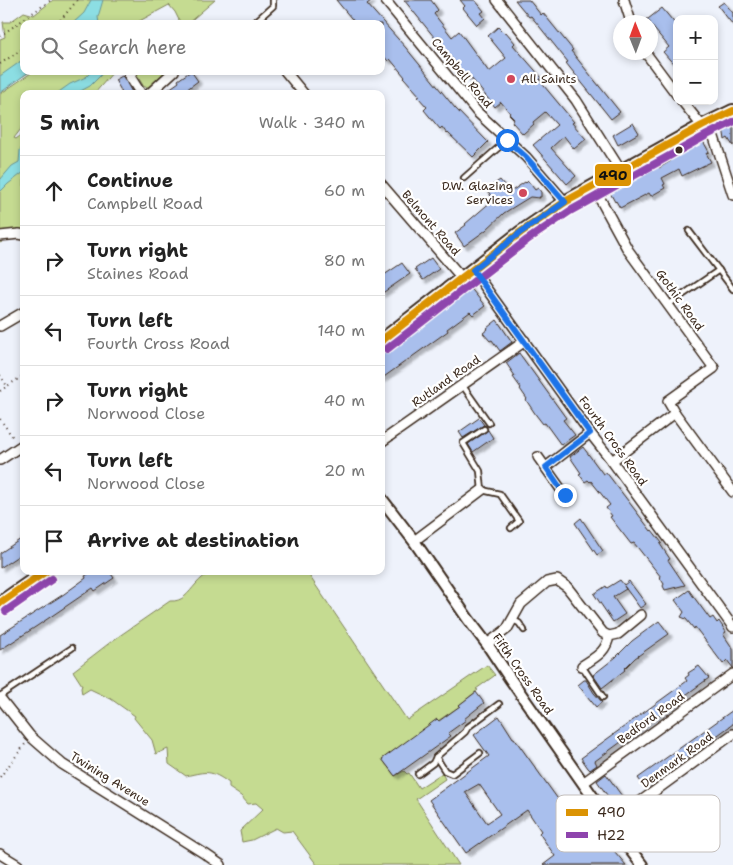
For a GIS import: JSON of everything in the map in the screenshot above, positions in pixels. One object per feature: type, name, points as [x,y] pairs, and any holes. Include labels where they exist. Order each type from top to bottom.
[{"type":"main road","points":[[385,338],[521,232],[565,202],[733,111]]},
{"type":"main road","points":[[0,603],[40,575]]},
{"type":"street","name":"Campbell Road","points":[[385,0],[477,112],[526,157],[565,202]]},
{"type":"street","points":[[497,0],[576,100],[621,170]]},
{"type":"street","points":[[624,0],[629,15]]},
{"type":"street","points":[[652,60],[673,89]]},
{"type":"street","points":[[128,75],[138,90]]},
{"type":"street","points":[[153,90],[170,75]]},
{"type":"street","points":[[288,75],[301,90]]},
{"type":"street","points":[[686,105],[706,124],[733,195]]},
{"type":"street","name":"Gothic Road","points":[[592,186],[628,250],[714,368],[668,401],[675,413]]},
{"type":"street","name":"Belmont Road","points":[[385,189],[462,278]]},
{"type":"street","points":[[0,236],[20,234]]},
{"type":"street","name":"Fourth Cross Road","points":[[473,270],[733,627]]},
{"type":"street","points":[[0,326],[20,314]]},
{"type":"street","name":"Rutland Road","points":[[385,439],[525,341]]},
{"type":"street","points":[[612,461],[675,413],[733,492]]},
{"type":"street","points":[[546,467],[590,433]]},
{"type":"street","points":[[0,460],[20,446]]},
{"type":"street","points":[[538,457],[565,495]]},
{"type":"street","points":[[414,541],[482,490]]},
{"type":"street","name":"Fifth Cross Road","points":[[385,503],[487,644],[591,795]]},
{"type":"street","points":[[487,644],[507,629],[521,604],[547,582],[557,580],[567,587],[603,633],[609,636],[618,634],[641,615]]},
{"type":"street","points":[[582,666],[603,651],[608,644],[609,636]]},
{"type":"street","name":"Bedford Road","points":[[583,783],[733,674]]},
{"type":"street","name":"Twining Avenue","points":[[0,697],[30,736],[62,764],[220,865]]},
{"type":"street","name":"Denmark Road","points":[[649,795],[733,734]]},
{"type":"street","name":"Fifth Cross Road","points":[[632,852],[642,865]]},
{"type":"street","points":[[0,854],[18,865]]},
{"type":"lane","points":[[257,20],[273,6],[273,0]]},
{"type":"lane","points":[[464,178],[507,140]]},
{"type":"lane","points":[[689,231],[733,289]]},
{"type":"lane","points":[[668,305],[719,270]]},
{"type":"lane","points":[[727,280],[733,276]]},
{"type":"lane","points":[[462,384],[489,423]]},
{"type":"lane","points":[[484,429],[463,443],[480,470],[482,490],[500,494],[519,521],[511,528]]},
{"type":"lane","points":[[513,619],[519,622],[524,630]]},
{"type":"lane","points":[[0,697],[72,648]]},
{"type":"lane","points":[[582,666],[604,697]]},
{"type":"lane","points":[[418,774],[433,763],[436,757],[465,732],[468,727],[499,704]]},
{"type":"lane","points":[[436,757],[445,771],[452,774],[480,753]]},
{"type":"path","points":[[23,20],[51,0]]},
{"type":"path","points":[[60,20],[77,0]]},
{"type":"path","points":[[0,36],[20,22]]},
{"type":"path","points":[[0,64],[20,51]]},
{"type":"path","points":[[0,375],[6,386]]},
{"type":"path","points":[[0,391],[20,378]]},
{"type":"path","points":[[0,419],[20,443]]},
{"type":"path","points":[[0,777],[30,736]]},
{"type":"green space","points":[[53,0],[215,0],[192,20],[179,20],[169,5],[141,20],[96,20],[97,7],[77,20],[20,20],[20,75],[25,75],[0,91],[0,39],[5,37],[3,22],[10,22],[24,12],[34,15]]},
{"type":"green space","points":[[28,75],[111,75],[97,90],[20,90],[20,130],[14,138],[16,139],[20,136],[20,235],[1,236],[2,242],[0,243],[0,94]]},
{"type":"green space","points":[[137,75],[163,75],[151,87],[144,87]]},
{"type":"green space","points":[[206,575],[309,575],[407,720],[487,665],[494,676],[476,689],[478,690],[460,706],[382,759],[395,776],[404,771],[407,774],[409,773],[419,788],[442,773],[445,779],[416,799],[459,865],[317,865],[292,831],[283,832],[276,828],[252,840],[242,842],[240,831],[263,809],[256,803],[248,804],[241,796],[229,788],[229,783],[218,776],[209,773],[199,773],[186,776],[169,764],[168,749],[156,754],[152,740],[134,718],[135,716],[111,699],[90,689],[82,694],[82,685],[73,671],[112,641],[170,601],[178,600],[185,596]]},
{"type":"water","points":[[91,0],[103,0],[98,20],[76,20],[84,13]]},
{"type":"water","points":[[20,62],[20,75],[25,75],[0,93],[0,76]]},
{"type":"water","points":[[88,75],[101,75],[90,86],[82,90],[62,90],[70,84]]},
{"type":"water","points":[[20,150],[20,175],[0,192],[0,180],[12,166],[19,162]]},
{"type":"building","points":[[336,0],[372,0],[367,4],[381,20],[353,20]]},
{"type":"building","points":[[404,0],[431,0],[438,10],[434,14],[452,37],[459,31],[489,72],[506,58],[488,36],[498,27],[504,33],[506,32],[515,43],[513,45],[542,78],[539,80],[586,139],[574,149],[564,136],[551,148],[576,176],[567,184],[533,145],[557,125],[545,112],[523,134],[512,122],[514,119],[501,102],[495,107],[471,78],[469,80]]},
{"type":"building","points":[[460,0],[475,0],[484,11],[481,13],[485,18],[477,25],[463,8],[465,6]]},
{"type":"building","points":[[515,0],[529,0],[541,15],[543,13],[620,112],[611,119],[531,16],[529,17]]},
{"type":"building","points":[[724,2],[733,13],[733,25],[718,6]]},
{"type":"building","points":[[662,8],[673,21],[673,63],[663,52],[669,47],[658,34],[658,15],[653,15]]},
{"type":"building","points":[[385,24],[455,108],[488,142],[473,157],[447,134],[442,127],[440,129],[424,110],[427,107],[418,97],[420,96],[390,59],[388,61],[385,58]]},
{"type":"building","points":[[185,75],[194,75],[198,81],[186,90],[168,90],[179,82],[178,80]]},
{"type":"building","points":[[122,76],[131,90],[121,90],[115,80]]},
{"type":"building","points":[[733,122],[733,146],[728,138],[725,140],[723,127]]},
{"type":"building","points":[[633,123],[639,133],[618,145],[613,135]]},
{"type":"building","points":[[703,141],[709,152],[706,153],[711,162],[682,176],[679,169],[662,178],[665,188],[651,196],[649,193],[620,208],[615,202],[609,191],[657,165],[659,168],[671,161],[670,157]]},
{"type":"building","points":[[500,180],[510,192],[528,181],[535,190],[538,188],[541,192],[541,197],[530,197],[504,213],[486,230],[464,246],[455,233],[493,200],[487,189]]},
{"type":"building","points":[[431,258],[439,269],[423,280],[415,269]]},
{"type":"building","points":[[402,263],[410,274],[385,291],[385,274]]},
{"type":"building","points":[[469,286],[485,306],[473,315],[470,312],[447,329],[448,331],[385,376],[385,349],[436,314],[435,312]]},
{"type":"building","points":[[497,320],[512,342],[500,351],[492,340],[490,341],[483,333]]},
{"type":"building","points":[[519,353],[566,418],[563,420],[575,435],[561,445],[545,423],[543,424],[536,415],[506,363]]},
{"type":"building","points":[[479,418],[484,425],[463,438],[459,432]]},
{"type":"building","points":[[488,430],[493,438],[473,452],[468,444]]},
{"type":"building","points":[[583,447],[603,474],[606,472],[662,543],[660,544],[670,559],[668,560],[685,585],[665,590],[661,577],[610,517],[612,516],[606,508],[610,505],[591,481],[585,482],[570,457]]},
{"type":"building","points":[[581,518],[603,551],[597,555],[575,523]]},
{"type":"building","points":[[20,540],[20,555],[0,568],[0,553]]},
{"type":"building","points":[[112,575],[114,578],[95,591],[93,588],[0,650],[0,635],[64,594],[86,578],[85,576]]},
{"type":"building","points":[[620,580],[624,585],[629,581],[646,604],[640,608],[624,586],[626,589],[613,597],[625,614],[613,622],[594,594]]},
{"type":"building","points":[[689,590],[710,619],[713,617],[717,623],[719,621],[726,632],[723,634],[733,649],[733,668],[727,660],[723,664],[695,627],[694,629],[686,619],[681,617],[684,612],[675,600]]},
{"type":"building","points":[[659,621],[669,634],[635,658],[625,670],[602,688],[593,675],[616,657],[632,641]]},
{"type":"building","points":[[699,666],[709,678],[595,761],[597,765],[590,770],[588,768],[581,758],[687,681],[685,678],[689,675],[688,673]]},
{"type":"building","points":[[586,680],[602,702],[596,707],[578,685]]},
{"type":"building","points":[[476,692],[484,703],[464,719],[466,720],[448,733],[451,736],[395,776],[382,759],[437,719],[439,721]]},
{"type":"building","points":[[733,710],[733,724],[645,788],[638,778]]},
{"type":"building","points":[[499,716],[556,796],[556,852],[615,852],[626,865],[543,865],[555,856],[539,833],[541,831],[527,810],[466,853],[429,800],[489,756],[474,735]],"holes":[[[479,784],[500,814],[487,823],[465,792]]]},
{"type":"building","points":[[606,774],[621,795],[607,795],[597,781]]},
{"type":"transit line","name":"490","points":[[385,338],[521,232],[565,202],[702,126],[733,111]]},
{"type":"transit line","name":"H22","points":[[387,349],[527,240],[570,211],[733,122]]},
{"type":"transit line","name":"490","points":[[0,603],[40,575]]},
{"type":"transit line","name":"H22","points":[[6,611],[52,579]]},
{"type":"place","name":"All Saints","points":[[511,79]]},
{"type":"place","name":"D.W. Glazing Services","points":[[523,193]]},
{"type":"route","points":[[507,140],[526,157],[565,202],[521,232],[473,270],[590,433],[546,467],[565,495]]}]
